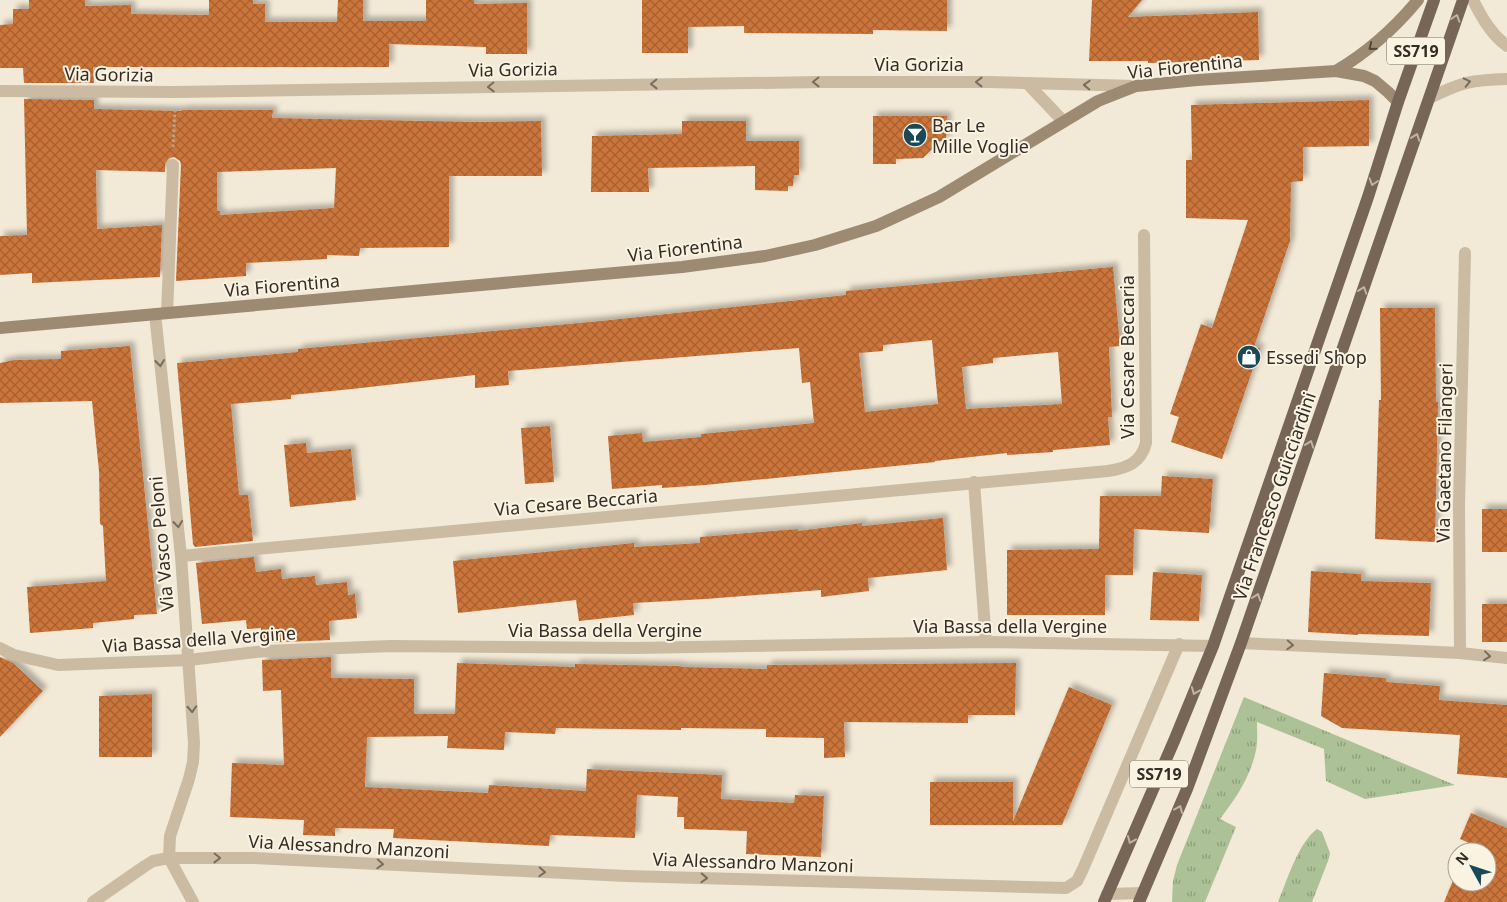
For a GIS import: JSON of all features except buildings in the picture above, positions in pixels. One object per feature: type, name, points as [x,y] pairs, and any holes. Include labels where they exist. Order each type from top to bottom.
[{"type":"main road","name":"Via Fiorentina","points":[[1336,71],[1360,57],[1378,42],[1418,0]]},
{"type":"main road","name":"SS719","points":[[1398,102],[1434,0]]},
{"type":"main road","name":"SS719","points":[[1430,98],[1463,0]]},
{"type":"main road","name":"Via Fiorentina","points":[[0,328],[682,267],[765,256],[806,247],[876,226],[906,213],[1098,101],[1136,86],[1336,71],[1364,76],[1375,82],[1398,102]]},
{"type":"main road","name":"Via Francesco Guicciardini","points":[[1143,899],[1242,644],[1430,98]]},
{"type":"main road","name":"Via Francesco Guicciardini","points":[[1106,898],[1213,646],[1368,197],[1398,102]]},
{"type":"street","points":[[1473,0],[1484,21],[1507,46]]},
{"type":"street","points":[[1430,98],[1470,81],[1507,79]]},
{"type":"street","name":"Via Gorizia","points":[[0,91],[175,92],[820,82],[1027,83],[1136,86]]},
{"type":"street","points":[[1027,83],[1063,121]]},
{"type":"street","name":"Via Vasco Peloni","points":[[168,858],[170,836],[193,762],[194,743],[161,314],[173,165]]},
{"type":"street","name":"Via Cesare Beccaria","points":[[181,556],[1108,471],[1129,467],[1138,461],[1146,443],[1144,235]]},
{"type":"street","name":"Via Gaetano Filangeri","points":[[1460,653],[1460,496],[1465,253]]},
{"type":"street","points":[[974,482],[986,642]]},
{"type":"street","name":"Via Bassa della Vergine","points":[[0,648],[14,655],[58,665],[189,660],[265,651],[363,647],[635,648],[986,642],[1213,646]]},
{"type":"street","name":"Via Alessandro Manzoni","points":[[168,858],[264,859],[626,876],[1066,888],[1077,881],[1083,869],[1179,644]]},
{"type":"street","points":[[1242,644],[1460,653],[1507,658]]},
{"type":"street","points":[[93,902],[144,866],[153,861],[168,858],[194,902]]},
{"type":"street","points":[[1106,898],[1143,899]]},
{"type":"path","points":[[173,165],[175,92]]},
{"type":"green space","points":[[1244,697],[1455,785],[1365,799],[1326,781],[1324,749],[1257,722],[1257,746],[1251,769],[1237,795],[1220,819],[1236,827],[1205,902],[1172,902],[1173,881],[1177,865]]},
{"type":"green space","points":[[1317,829],[1322,832],[1330,853],[1312,902],[1278,902],[1289,873],[1304,843]]},
{"type":"place","name":"Bar Le Mille Voglie","points":[[915,135]]},
{"type":"place","name":"Essedi Shop","points":[[1249,357]]}]
